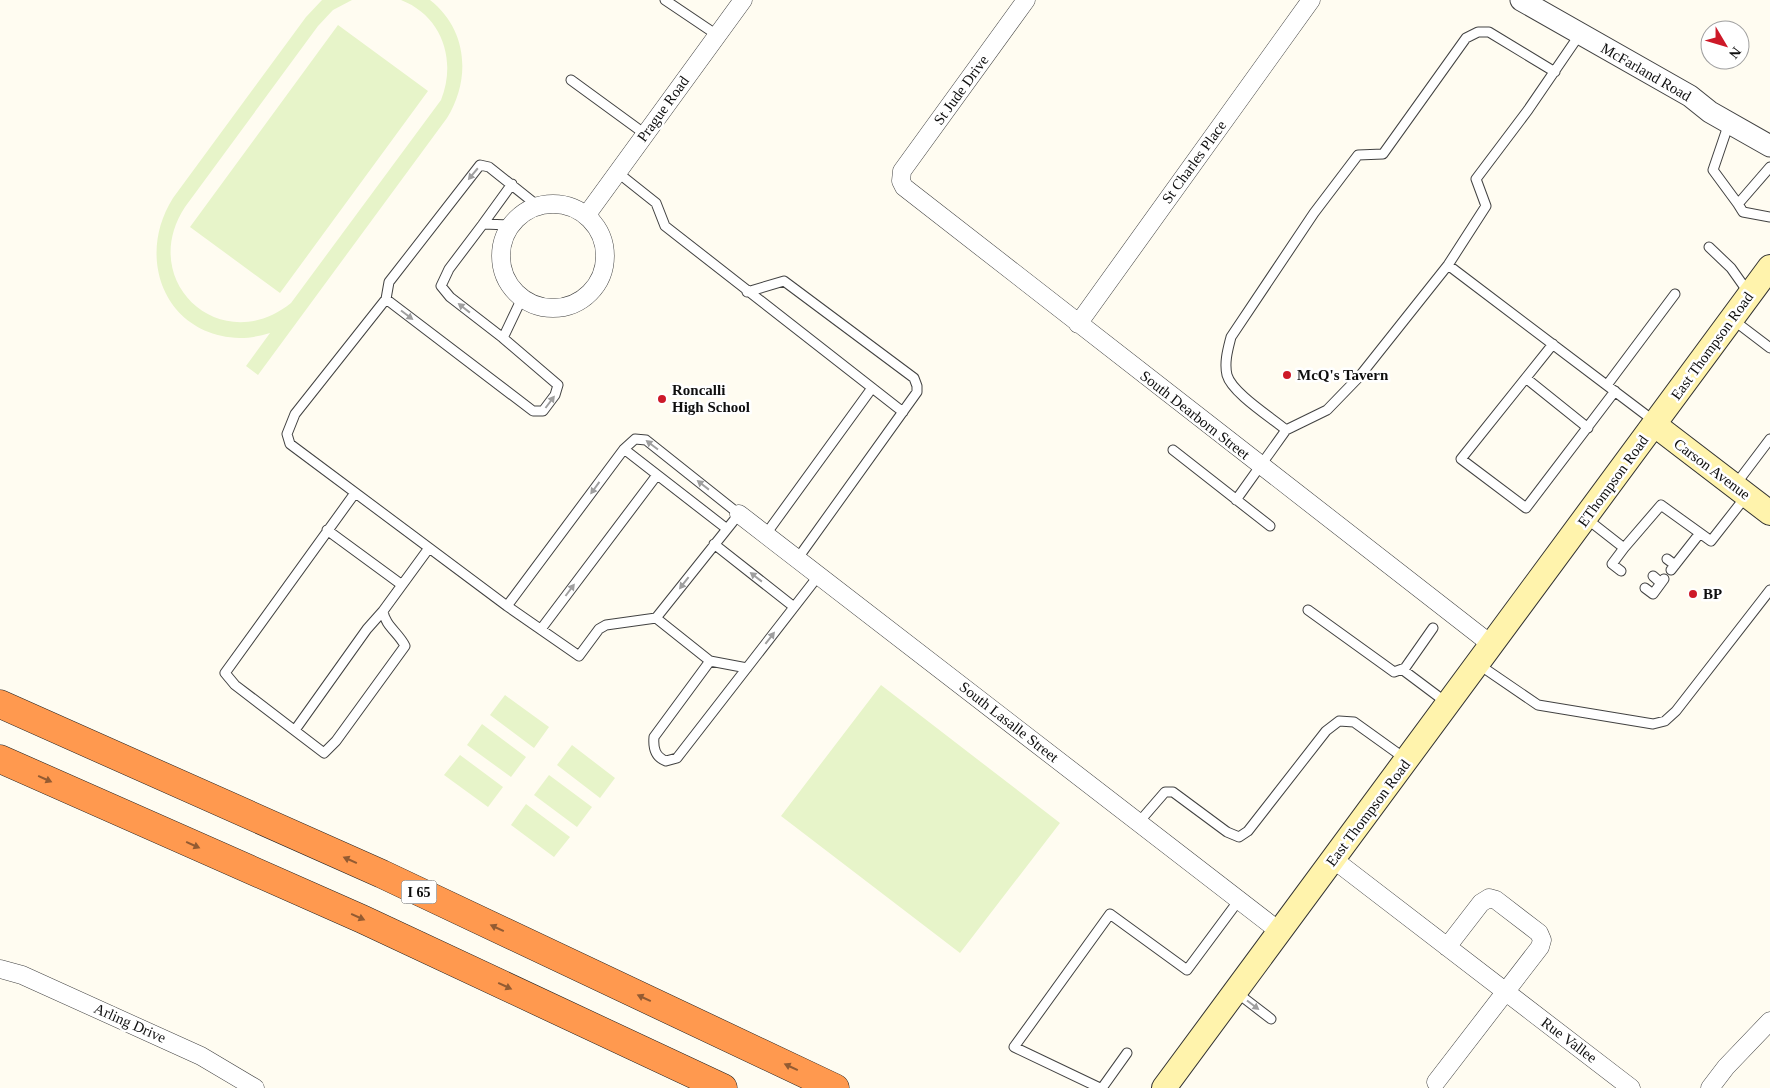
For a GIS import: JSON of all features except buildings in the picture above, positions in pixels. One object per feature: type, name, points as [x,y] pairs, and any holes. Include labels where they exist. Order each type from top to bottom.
[{"type":"highway","name":"I 65","points":[[0,704],[382,874],[835,1088]]},
{"type":"highway","points":[[0,759],[362,919],[723,1088]]},
{"type":"main road","name":"East Thompson Road","points":[[1656,424],[1732,319],[1763,281]]},
{"type":"main road","name":"Carson Avenue","points":[[1656,424],[1770,512]]},
{"type":"main road","name":"EThompson Road","points":[[1572,537],[1656,424]]},
{"type":"main road","name":"East Thompson Road","points":[[1164,1088],[1572,537]]},
{"type":"street","name":"Prague Road","points":[[591,220],[588,213],[742,0]]},
{"type":"street","name":"St Jude Drive","points":[[901,181],[902,171],[1026,0]]},
{"type":"street","name":"St Charles Place","points":[[1078,324],[1311,0]]},
{"type":"street","name":"McFarland Road","points":[[1521,0],[1690,96],[1710,112],[1770,146]]},
{"type":"street","name":"South Dearborn Street","points":[[901,181],[909,192],[1492,645]]},
{"type":"street","points":[[552,204],[580,211],[591,220],[599,233],[604,255],[600,278],[592,291],[580,301],[558,308],[535,305],[522,298],[510,286],[503,272],[502,248],[512,225],[523,214],[538,206],[552,204]]},
{"type":"street","name":"South Lasalle Street","points":[[739,514],[1279,931]]},
{"type":"street","name":"Rue Vallee","points":[[1333,859],[1631,1088]]},
{"type":"street","points":[[1436,1082],[1540,947],[1542,940],[1539,933],[1496,900],[1489,898],[1481,903],[1447,947]]},
{"type":"street","name":"Arling Drive","points":[[0,968],[22,974],[190,1051],[255,1088]]},
{"type":"street","points":[[1710,1088],[1726,1067],[1770,1020]]},
{"type":"lane","points":[[665,0],[717,35]]},
{"type":"lane","points":[[1286,430],[1236,390],[1227,376],[1226,359],[1231,337],[1319,206],[1358,155],[1383,154],[1466,38],[1478,32],[1489,32],[1555,72]]},
{"type":"lane","points":[[1236,500],[1286,430],[1327,410],[1359,377],[1448,265],[1486,206],[1476,179],[1555,72],[1580,34]]},
{"type":"lane","points":[[571,80],[645,134]]},
{"type":"lane","points":[[1730,123],[1713,170],[1744,212],[1770,218]]},
{"type":"lane","points":[[507,606],[624,448],[635,440],[646,440],[739,514],[656,618],[606,625],[599,629],[579,656],[507,606],[290,444],[287,434],[295,414],[386,299],[389,282],[480,165],[489,167],[538,206]]},
{"type":"lane","points":[[1738,204],[1770,167]]},
{"type":"lane","points":[[617,172],[656,203],[665,226],[903,412]]},
{"type":"lane","points":[[386,299],[533,411],[543,411],[555,395],[558,385],[503,338],[450,297],[441,286],[449,269],[512,184]]},
{"type":"lane","points":[[483,224],[512,225]]},
{"type":"lane","points":[[1709,247],[1732,268],[1763,281]]},
{"type":"lane","points":[[1448,265],[1656,424]]},
{"type":"lane","points":[[748,292],[784,281],[914,378],[917,386],[917,392],[798,558]]},
{"type":"lane","points":[[1606,385],[1675,294]]},
{"type":"lane","points":[[503,338],[522,298]]},
{"type":"lane","points":[[1732,319],[1770,348]]},
{"type":"lane","points":[[1553,344],[1461,459],[1526,508],[1615,391]]},
{"type":"lane","points":[[1526,378],[1588,428]]},
{"type":"lane","points":[[766,534],[872,388]]},
{"type":"lane","points":[[1621,571],[1612,564],[1623,550],[1639,538],[1661,505],[1710,541],[1770,439]]},
{"type":"lane","points":[[624,448],[727,529]]},
{"type":"lane","points":[[1173,450],[1270,526]]},
{"type":"lane","points":[[541,629],[658,474]]},
{"type":"lane","points":[[355,493],[225,673],[236,685],[324,753],[336,740],[405,646],[400,635],[384,621],[382,611]]},
{"type":"lane","points":[[1586,518],[1623,550],[1629,559]]},
{"type":"lane","points":[[327,530],[402,585]]},
{"type":"lane","points":[[1667,558],[1673,567],[1700,533]]},
{"type":"lane","points":[[714,544],[794,607]]},
{"type":"lane","points":[[294,730],[429,548]]},
{"type":"lane","points":[[710,661],[654,737],[653,745],[655,752],[662,760],[666,761],[677,758],[819,575]]},
{"type":"lane","points":[[1645,588],[1653,594],[1663,581],[1653,576]]},
{"type":"lane","points":[[1478,664],[1538,705],[1653,724],[1665,721],[1676,711],[1770,590]]},
{"type":"lane","points":[[1308,610],[1394,672],[1403,670],[1433,628]]},
{"type":"lane","points":[[656,618],[710,661],[747,668]]},
{"type":"lane","points":[[1403,670],[1448,704]]},
{"type":"lane","points":[[1139,822],[1165,792],[1173,792],[1226,832],[1239,837],[1248,831],[1326,731],[1339,721],[1354,722],[1407,760]]},
{"type":"lane","points":[[1127,1053],[1101,1088],[1014,1047],[1110,914],[1188,970],[1239,900]]},
{"type":"lane","points":[[1235,992],[1272,1019]]},
{"type":"green space","points":[[322,0],[352,0],[333,10],[318,26],[185,207],[173,235],[171,262],[179,285],[194,304],[214,317],[238,322],[265,318],[291,303],[441,100],[446,85],[447,70],[446,55],[442,41],[436,28],[427,17],[415,7],[401,0],[430,0],[443,12],[452,26],[462,56],[460,87],[455,103],[447,118],[258,375],[246,366],[270,333],[240,338],[214,334],[193,324],[176,309],[164,290],[158,268],[157,245],[162,221],[173,198],[306,17]]},
{"type":"green space","points":[[338,25],[428,91],[280,293],[190,227]]},
{"type":"green space","points":[[881,685],[1060,823],[960,953],[781,816]]},
{"type":"green space","points":[[505,695],[549,727],[534,748],[490,715]]},
{"type":"green space","points":[[482,724],[526,757],[511,777],[467,745]]},
{"type":"green space","points":[[572,745],[615,778],[600,798],[557,765]]},
{"type":"green space","points":[[460,755],[503,787],[488,807],[444,775]]},
{"type":"green space","points":[[549,775],[592,807],[577,827],[534,795]]},
{"type":"green space","points":[[526,804],[570,837],[554,857],[511,825]]},
{"type":"place","name":"McQ's Tavern","points":[[1287,375]]},
{"type":"place","name":"Roncalli High School","points":[[662,399]]},
{"type":"place","name":"BP","points":[[1693,594]]}]
